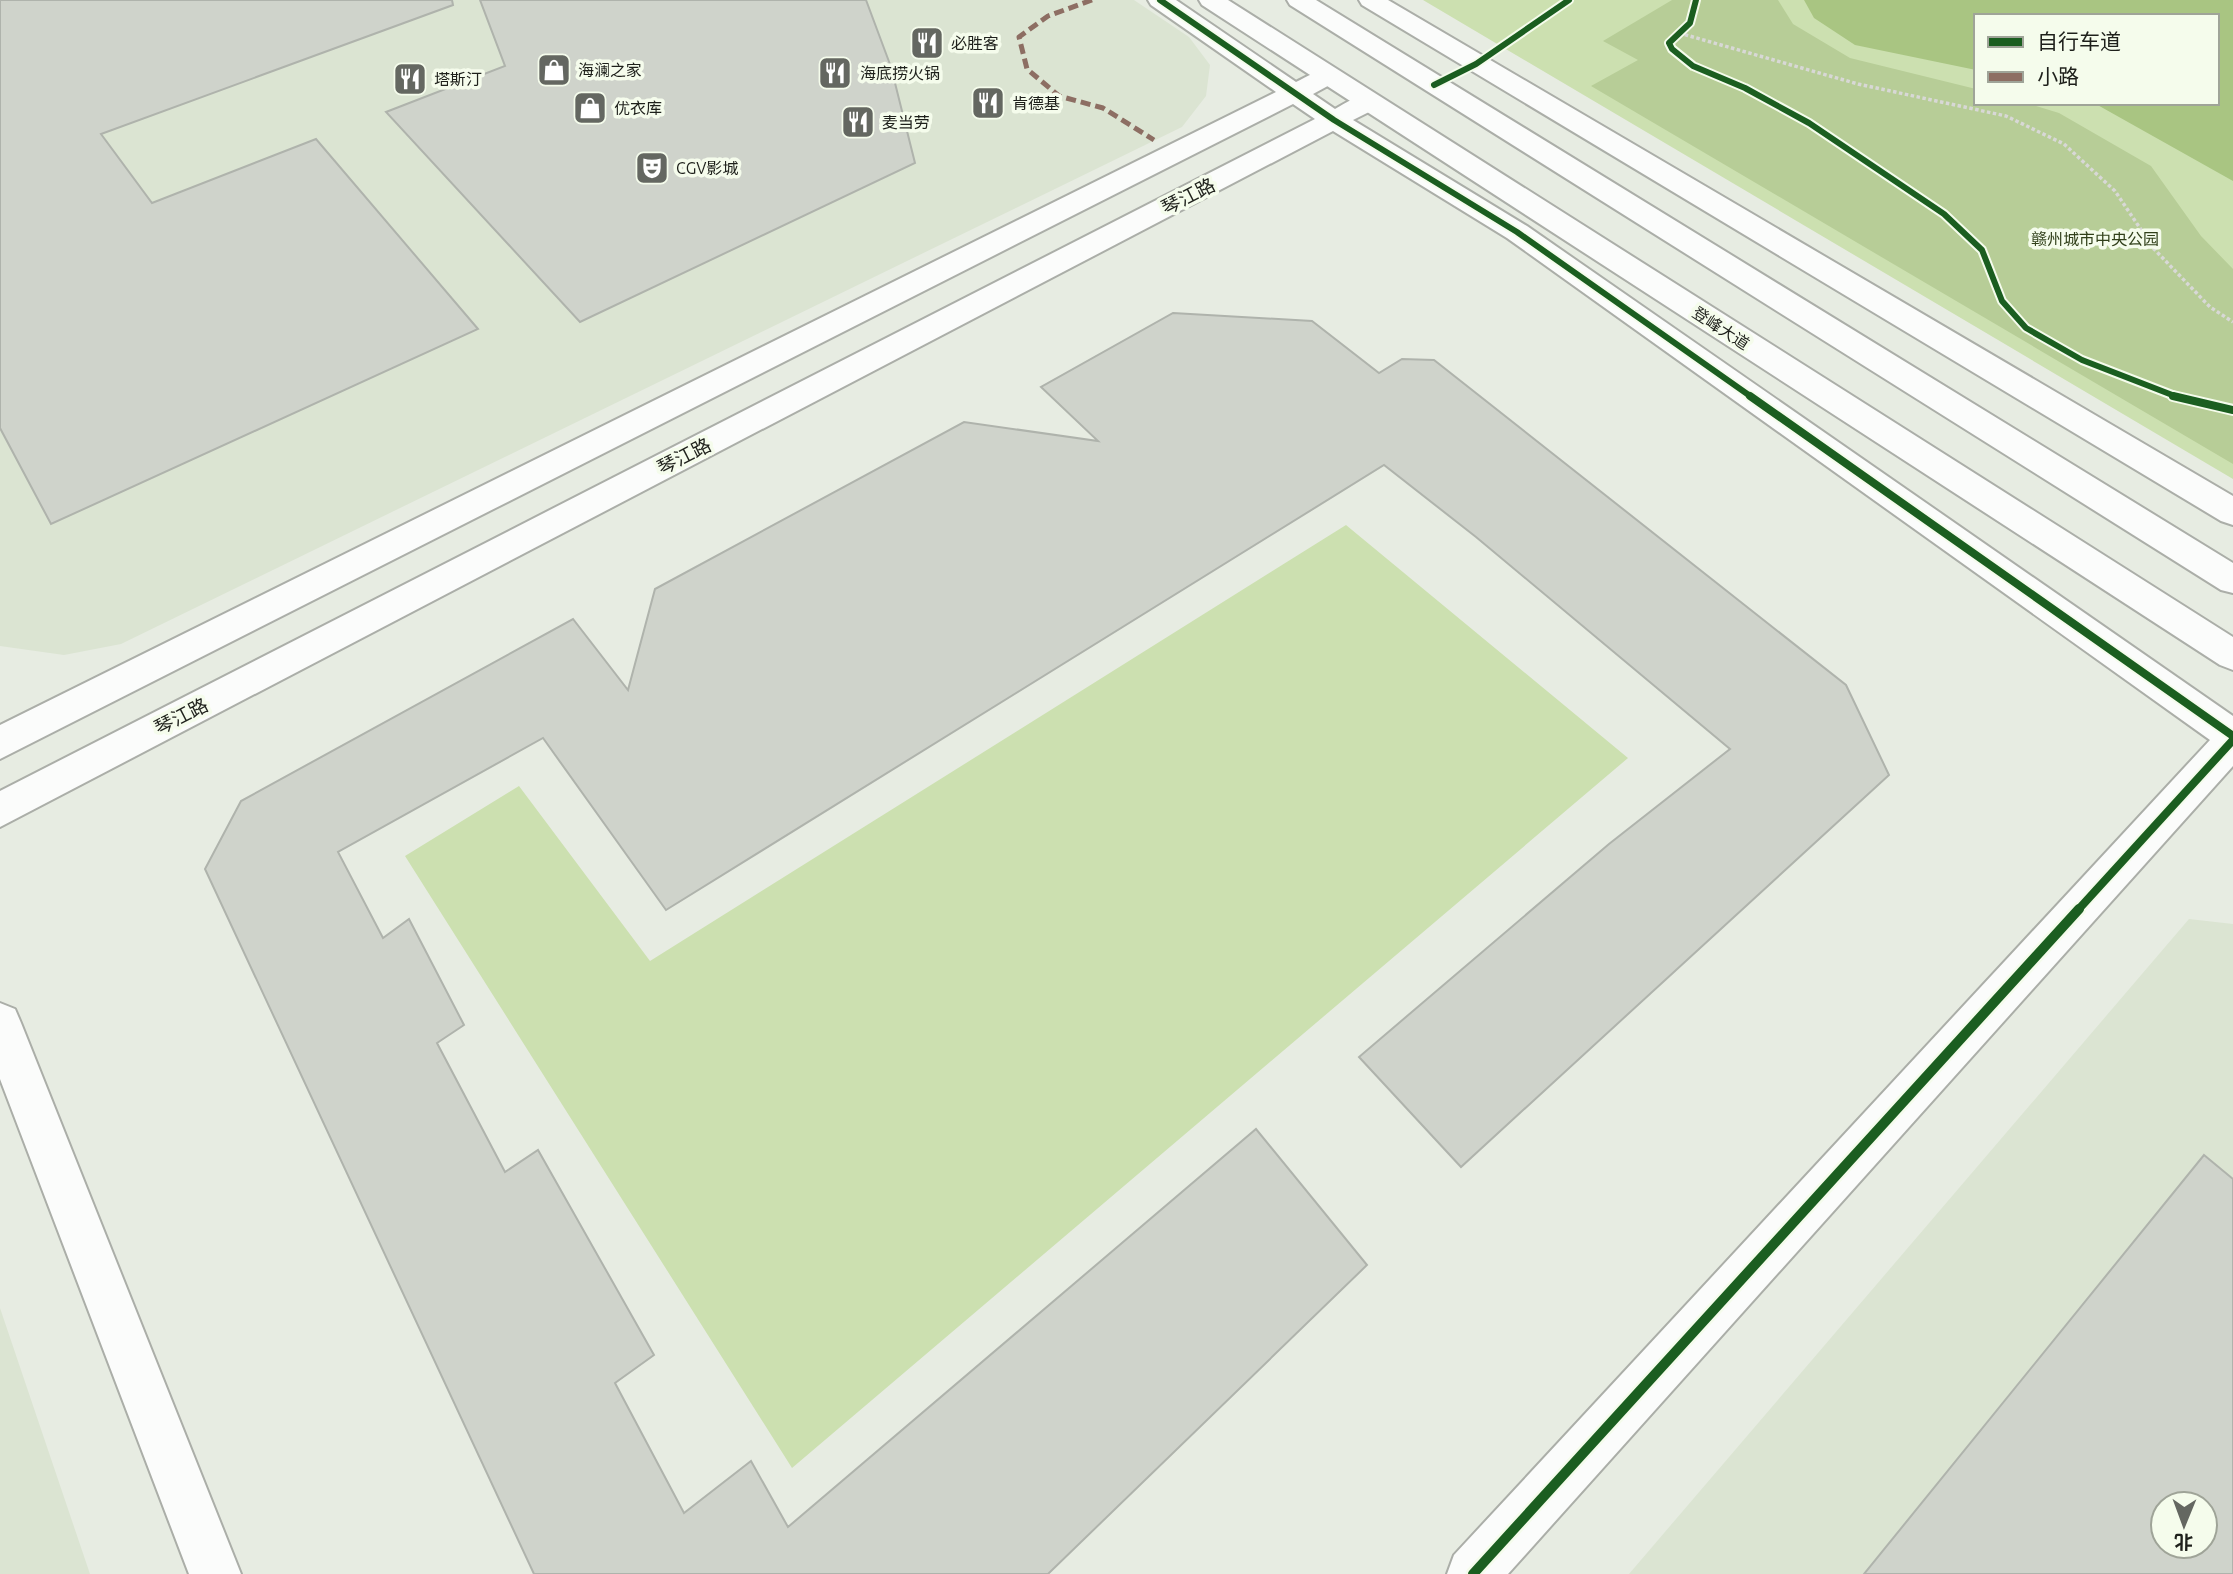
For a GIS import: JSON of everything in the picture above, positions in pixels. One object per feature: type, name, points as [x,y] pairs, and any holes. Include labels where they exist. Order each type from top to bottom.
[{"type":"main road","points":[[1160,0],[1334,120],[1517,232],[2233,738],[1473,1574]]},
{"type":"main road","name":"登峰大道","points":[[1211,0],[2233,655]]},
{"type":"main road","points":[[1298,0],[2233,580]]},
{"type":"main road","points":[[1371,0],[2233,512]]},
{"type":"main road","points":[[0,743],[1328,76]]},
{"type":"main road","name":"琴江路","points":[[0,810],[1368,102]]},
{"type":"main road","points":[[0,1023],[215,1574]]},
{"type":"path","points":[[1679,33],[1858,84],[2006,116],[2064,144],[2115,191],[2154,248],[2210,307],[2233,321]]},
{"type":"shaded area","points":[[0,0],[1134,0],[1189,37],[1210,65],[1206,96],[1182,127],[121,644],[64,655],[0,646]]},
{"type":"shaded area","points":[[1804,0],[2233,0],[2233,181],[2098,105],[2219,105],[2219,14],[1974,14],[1974,70],[1855,45],[1814,18]]},
{"type":"shaded area","points":[[2189,919],[2233,924],[2233,1574],[1629,1574]]},
{"type":"shaded area","points":[[0,1308],[90,1574],[0,1574]]},
{"type":"green space","name":"赣州城市中央公园","points":[[1423,0],[2233,0],[2233,479]]},
{"type":"green space","name":"赣州城市中央公园","points":[[1672,0],[1778,0],[1793,24],[1850,58],[1974,89],[1974,105],[2033,105],[2059,113],[2151,166],[2201,236],[2233,269],[2233,464],[1591,86],[1638,60],[1603,41]]},
{"type":"green space","points":[[1346,525],[1628,758],[792,1468],[405,856],[519,786],[650,961]]},
{"type":"building","points":[[0,0],[452,0],[453,5],[101,134],[152,203],[316,139],[478,329],[51,524],[0,428]]},
{"type":"building","points":[[480,0],[866,0],[891,67],[915,163],[580,322],[386,112],[505,66]]},
{"type":"building","points":[[1173,313],[1312,321],[1379,373],[1402,359],[1434,360],[1846,685],[1889,775],[1461,1167],[1359,1057],[1609,844],[1730,749],[1476,537],[1384,465],[666,910],[543,738],[338,852],[383,938],[409,919],[464,1025],[437,1043],[505,1172],[538,1150],[654,1355],[615,1383],[684,1513],[751,1461],[788,1527],[1256,1129],[1367,1265],[1048,1574],[534,1574],[205,869],[241,801],[573,619],[628,690],[655,589],[964,422],[1098,441],[1041,387]]},
{"type":"building","points":[[2204,1155],[2233,1179],[2233,1574],[1864,1574]]},
{"type":"marked path","points":[[1092,0],[1048,16],[1019,37],[1027,69],[1059,96],[1103,108],[1154,140]]},
{"type":"cycle path","points":[[1160,0],[1334,120],[1517,232],[2233,736]]},
{"type":"cycle path","points":[[1434,85],[1476,64],[1569,0]]},
{"type":"cycle path","points":[[1696,0],[1690,23],[1669,43],[1672,49],[1693,66],[1745,88],[1809,123],[1944,214],[1982,250],[2002,301],[2026,328],[2082,360],[2172,396],[2233,410]]},
{"type":"cycle path","points":[[1473,1574],[2233,740]]},
{"type":"place","name":"必胜客","points":[[927,43]]},
{"type":"place","name":"海澜之家","points":[[554,70]]},
{"type":"place","name":"海底捞火锅","points":[[835,73]]},
{"type":"place","name":"塔斯汀","points":[[410,79]]},
{"type":"place","name":"肯德基","points":[[988,103]]},
{"type":"place","name":"优衣库","points":[[590,108]]},
{"type":"place","name":"麦当劳","points":[[858,122]]},
{"type":"place","name":"CGV影城","points":[[652,168]]}]
